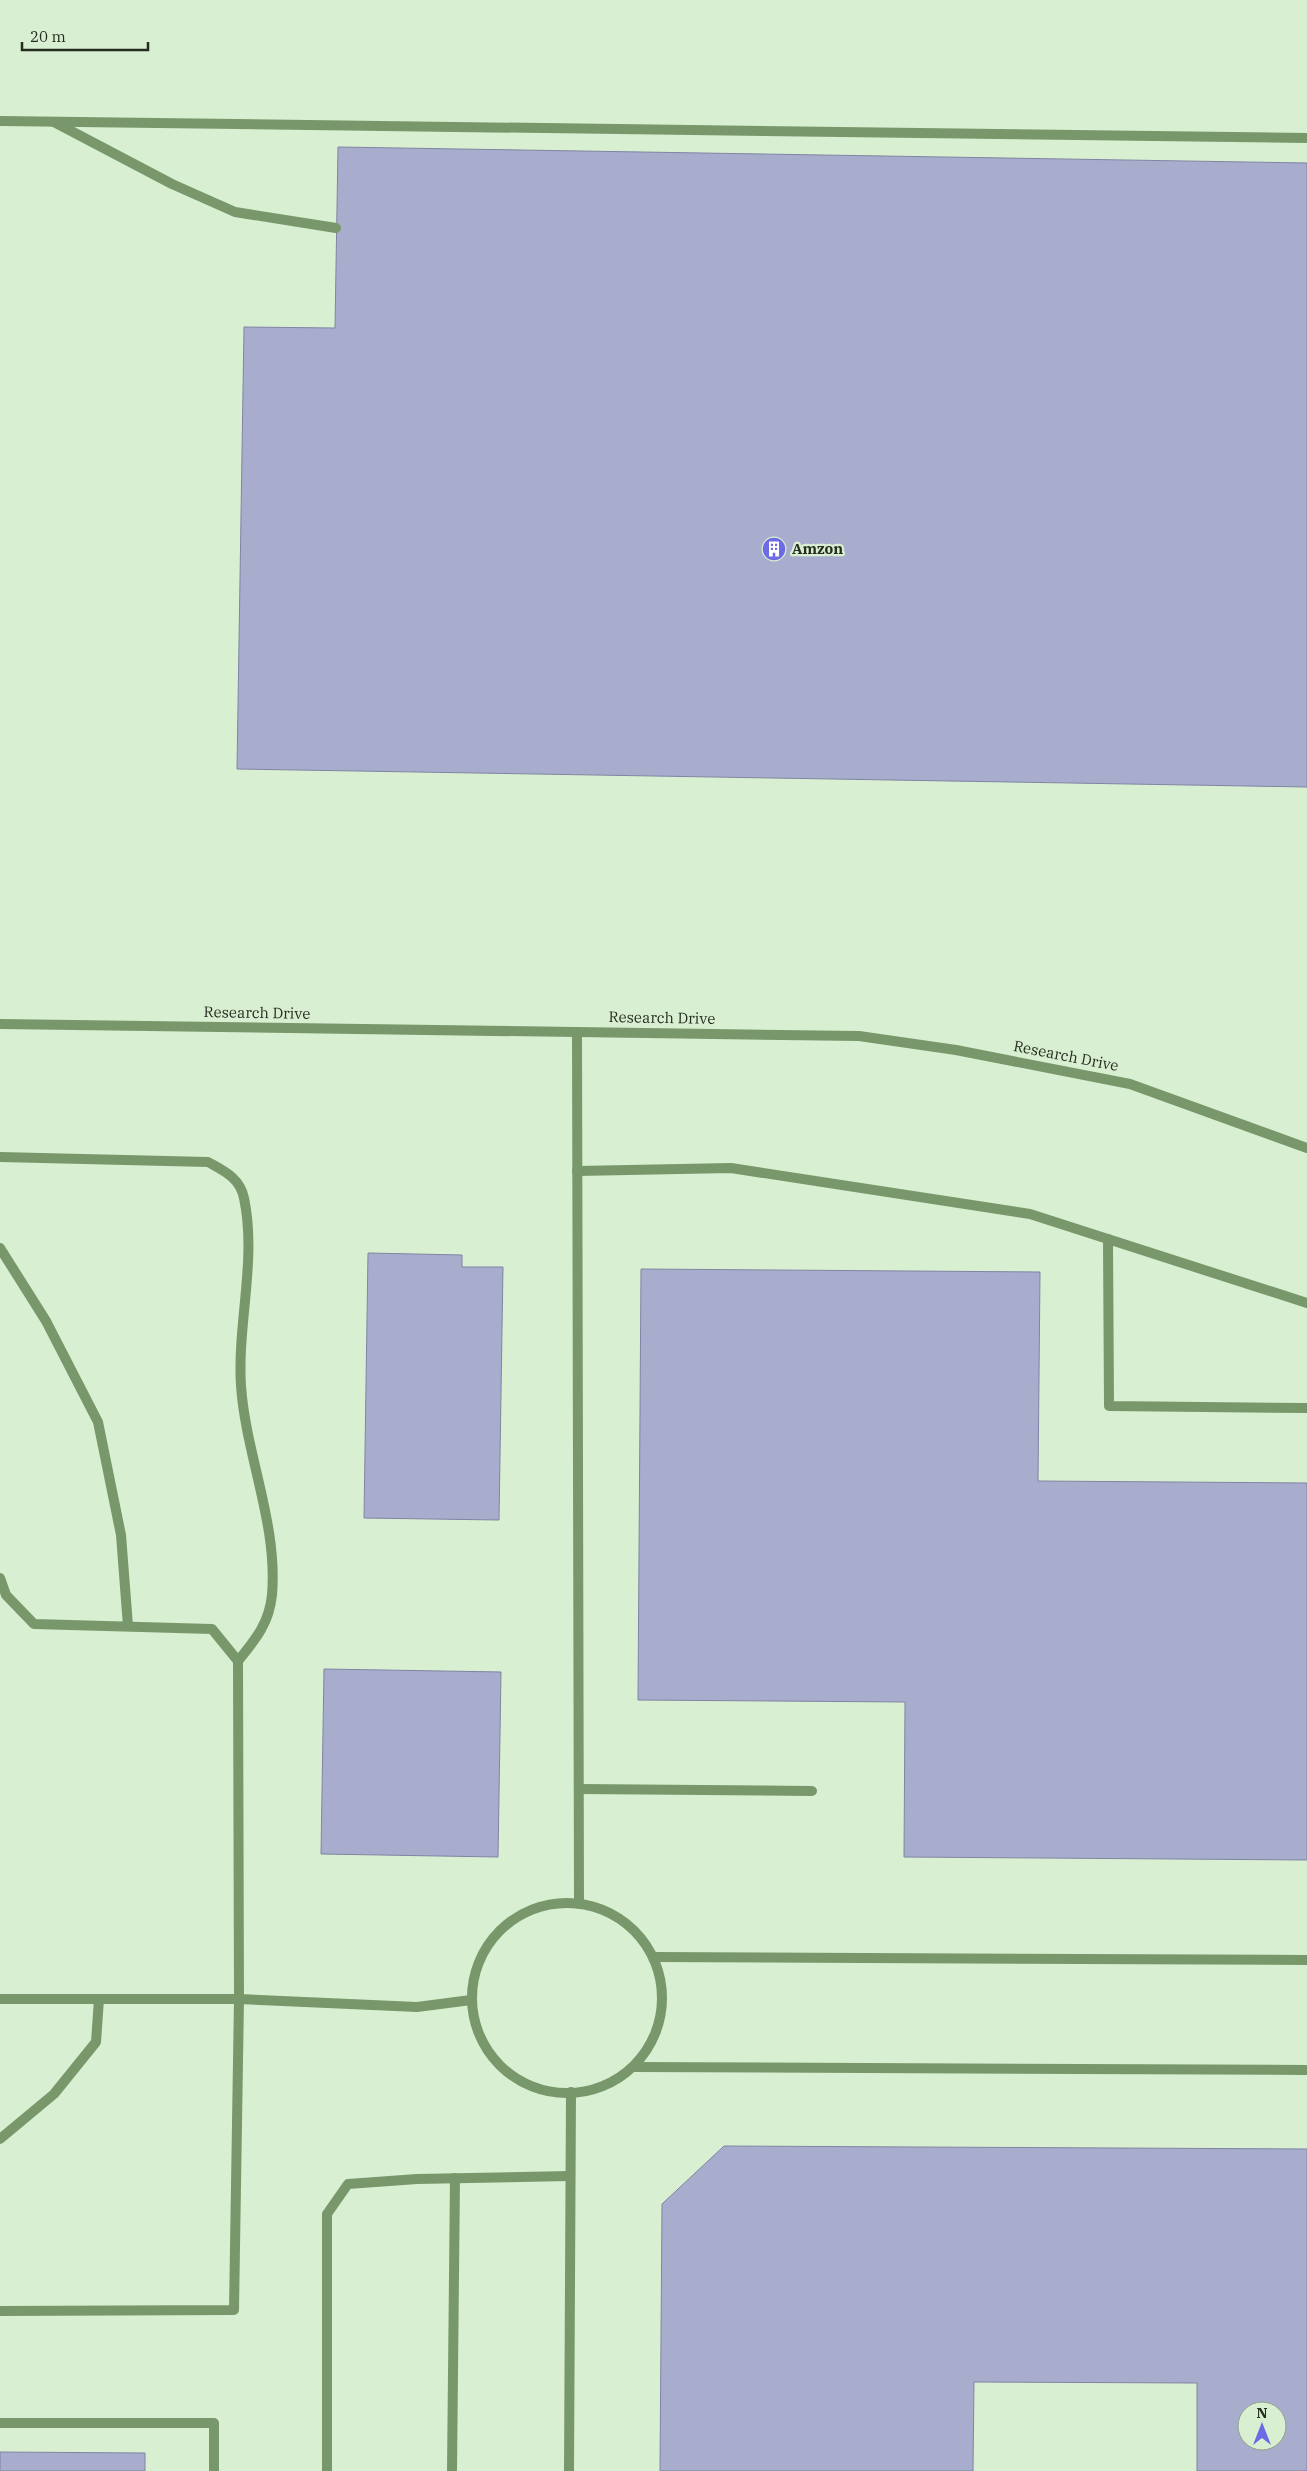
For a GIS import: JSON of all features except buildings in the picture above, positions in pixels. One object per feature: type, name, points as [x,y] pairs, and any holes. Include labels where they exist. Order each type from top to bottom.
[{"type":"street","points":[[0,121],[1307,138]]},
{"type":"street","points":[[53,122],[172,184],[235,212],[336,228]]},
{"type":"street","name":"Research Drive","points":[[0,1024],[859,1036],[956,1050],[1130,1084],[1307,1148]]},
{"type":"street","points":[[577,1032],[579,1904]]},
{"type":"street","points":[[0,1157],[208,1162],[232,1175],[244,1195],[249,1232],[241,1383],[244,1419],[259,1476],[268,1530],[272,1568],[272,1596],[262,1632],[238,1661]]},
{"type":"street","points":[[577,1171],[730,1168],[1030,1214],[1307,1303]]},
{"type":"street","points":[[1108,1239],[1108,1406],[1307,1408]]},
{"type":"street","points":[[0,1248],[46,1321],[98,1422],[121,1535],[128,1626]]},
{"type":"street","points":[[0,1578],[6,1595],[34,1624],[212,1629],[238,1661],[239,1999],[234,2310],[0,2311]]},
{"type":"street","points":[[579,1789],[812,1791]]},
{"type":"street","points":[[579,1904],[610,1913],[637,1932],[654,1957],[662,1986],[662,2016],[652,2044],[634,2067],[609,2084],[581,2092],[551,2092],[520,2081],[495,2060],[478,2032],[472,2000],[476,1968],[492,1940],[516,1918],[547,1905],[579,1904]]},
{"type":"street","points":[[654,1957],[1307,1960]]},
{"type":"street","points":[[0,1998],[239,1999],[417,2006],[472,2000]]},
{"type":"street","points":[[0,2140],[54,2094],[96,2042],[99,1999]]},
{"type":"street","points":[[634,2067],[1307,2070]]},
{"type":"street","points":[[569,2471],[571,2092]]},
{"type":"street","points":[[327,2471],[327,2214],[348,2184],[455,2178],[570,2176]]},
{"type":"street","points":[[452,2471],[455,2178]]},
{"type":"street","points":[[0,2423],[214,2423],[214,2471]]},
{"type":"place","name":"Amzon","points":[[774,549]]}]
